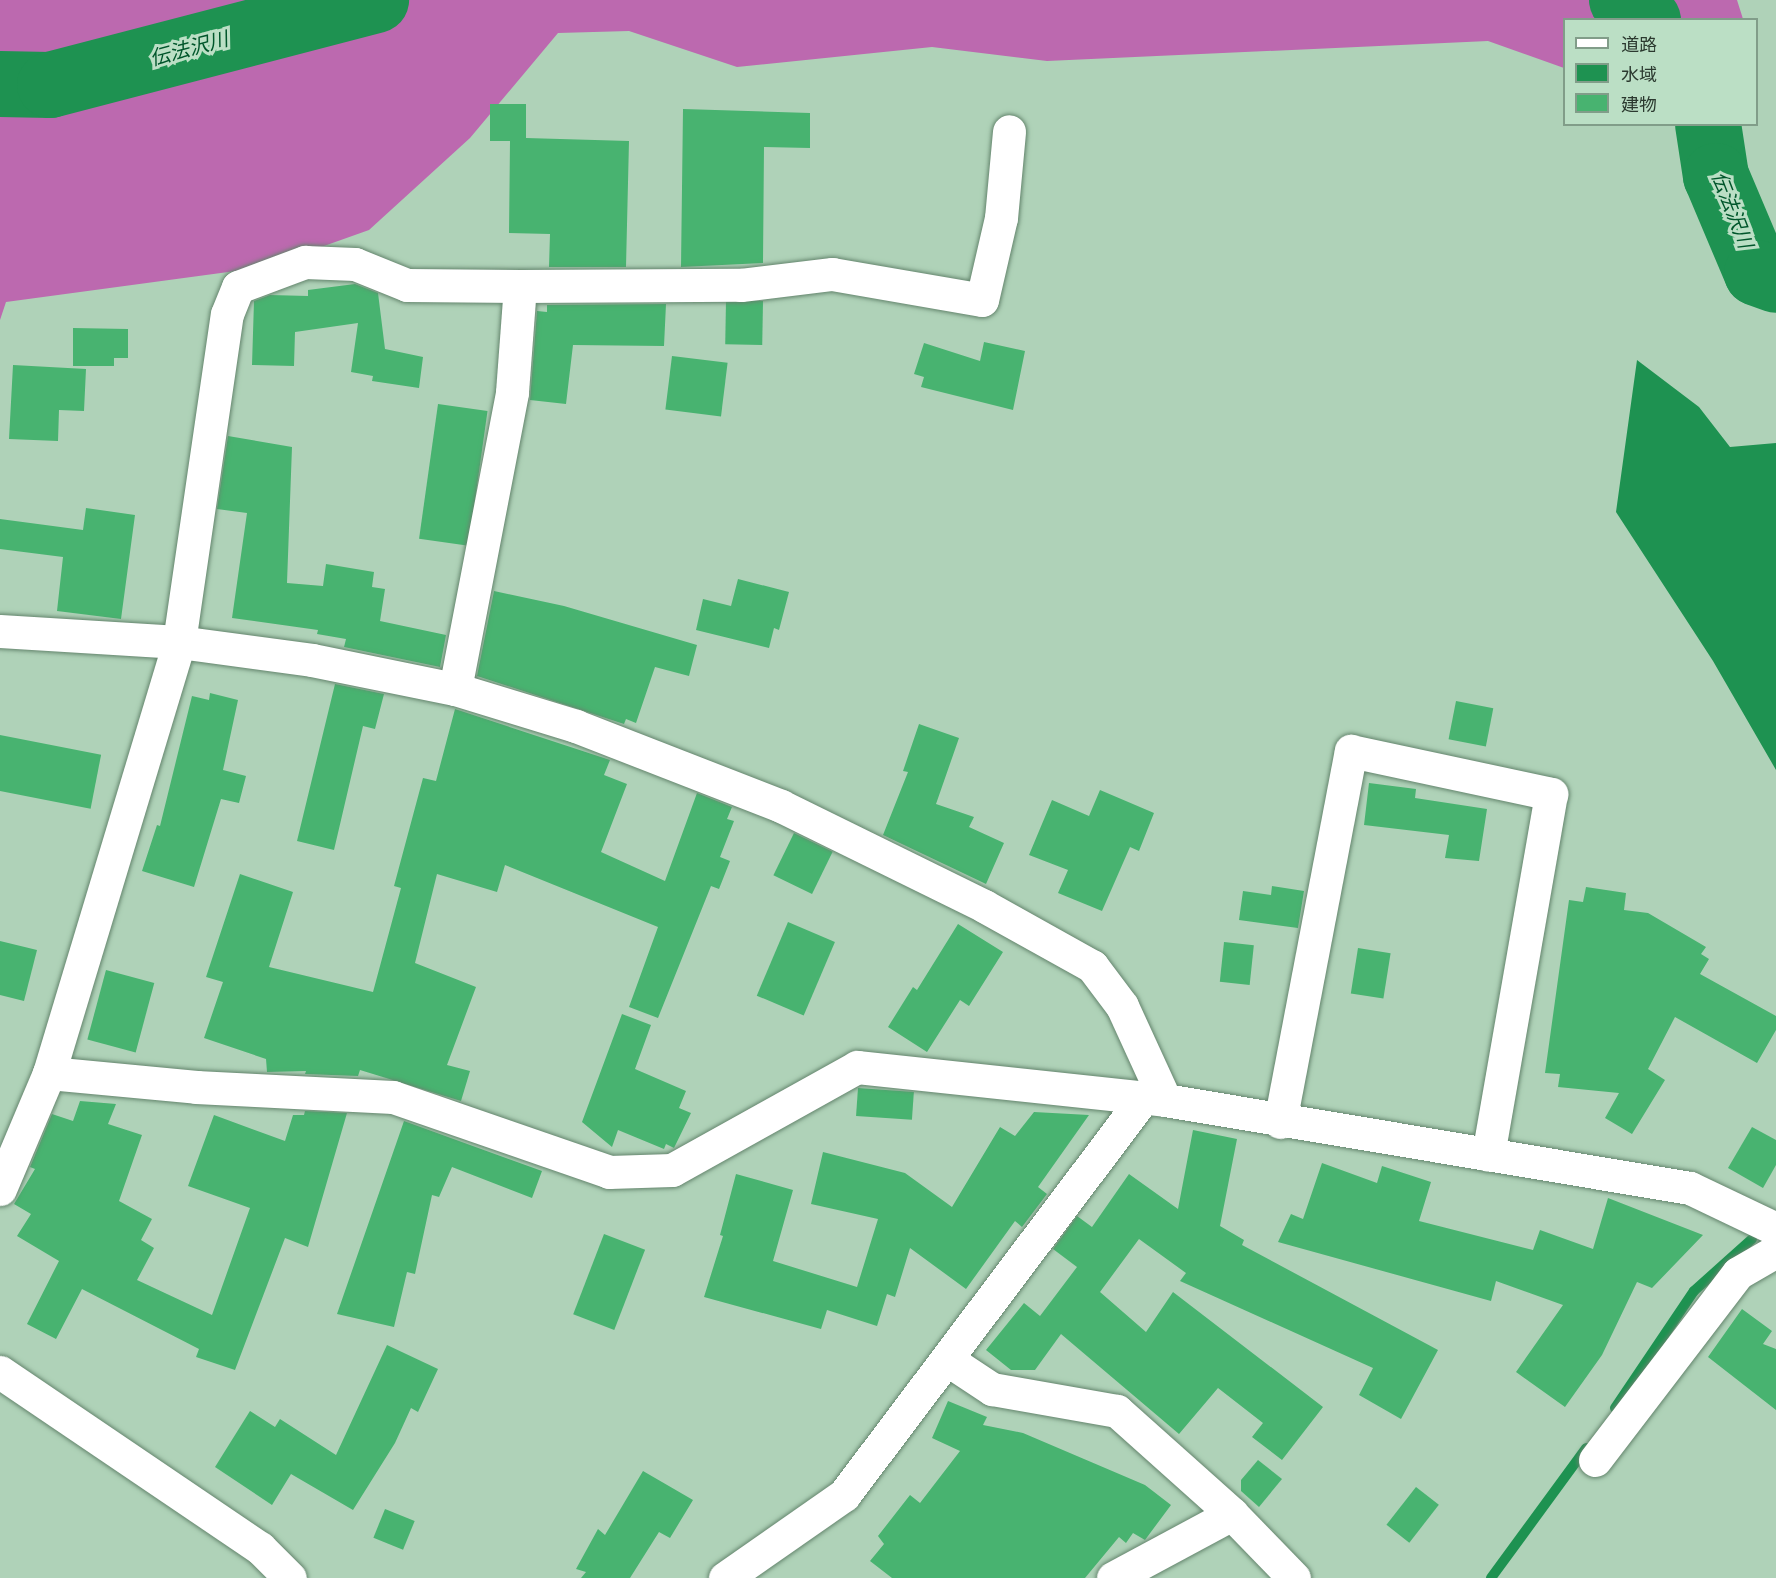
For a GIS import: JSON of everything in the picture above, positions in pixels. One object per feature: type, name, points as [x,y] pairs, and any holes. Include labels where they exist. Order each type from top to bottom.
[{"type":"street","points":[[0,1189],[49,1073],[179,642],[227,314],[238,287],[305,262],[356,264],[407,285],[741,285],[832,274],[982,300],[1001,218],[1009,131]]},
{"type":"street","points":[[455,689],[512,392],[520,286]]},
{"type":"street","points":[[0,632],[179,642],[312,660],[455,689],[576,726],[781,806],[984,906],[1092,966],[1122,1006],[1153,1100]]},
{"type":"street","points":[[1280,1122],[1351,751],[1551,794],[1488,1155]]},
{"type":"street","points":[[49,1073],[196,1087],[393,1097],[609,1172],[672,1170],[856,1067],[1153,1100],[1690,1188],[1776,1229]]},
{"type":"street","points":[[725,1578],[844,1495],[1153,1100]]},
{"type":"street","points":[[1595,1460],[1738,1273],[1776,1251]]},
{"type":"street","points":[[948,1360],[992,1389],[1117,1411],[1232,1514],[1294,1578]]},
{"type":"street","points":[[0,1372],[260,1548],[290,1578]]},
{"type":"street","points":[[1113,1578],[1232,1514]]},
{"type":"shaded area","points":[[0,0],[1737,0],[1743,18],[1563,18],[1563,68],[1488,41],[1047,61],[932,47],[737,67],[629,31],[558,33],[470,138],[369,230],[265,267],[6,302],[0,320]]},
{"type":"water","points":[[1637,360],[1699,407],[1730,447],[1776,443],[1776,770],[1713,661],[1616,512]]},
{"type":"building","points":[[490,104],[526,104],[526,138],[629,141],[626,267],[549,267],[550,234],[509,233],[510,141],[490,141]]},
{"type":"building","points":[[683,109],[810,113],[810,148],[764,147],[763,263],[681,267]]},
{"type":"building","points":[[355,284],[378,293],[385,349],[423,357],[419,388],[372,381],[373,376],[351,372],[358,323],[295,332],[294,366],[252,365],[254,301],[270,295],[308,296],[308,290]]},
{"type":"building","points":[[726,300],[763,301],[762,345],[725,344]]},
{"type":"building","points":[[666,304],[664,346],[573,345],[566,404],[530,400],[537,311],[547,312],[547,305]]},
{"type":"building","points":[[73,328],[128,329],[128,358],[114,358],[114,366],[73,366]]},
{"type":"building","points":[[984,342],[1025,351],[1013,410],[921,387],[924,377],[914,374],[924,343],[980,361]]},
{"type":"building","points":[[672,356],[728,363],[721,416],[665,410]]},
{"type":"building","points":[[13,365],[86,369],[84,411],[59,410],[58,441],[9,439]]},
{"type":"building","points":[[438,404],[488,411],[469,546],[419,539]]},
{"type":"building","points":[[228,436],[292,447],[287,583],[323,586],[326,564],[374,572],[372,587],[385,589],[380,621],[446,635],[440,667],[344,647],[346,639],[317,634],[318,630],[232,618],[247,513],[217,509]]},
{"type":"building","points":[[86,508],[135,515],[121,619],[57,611],[63,557],[0,549],[0,519],[83,530]]},
{"type":"building","points":[[738,579],[789,592],[779,630],[774,628],[769,648],[696,630],[703,599],[731,606]]},
{"type":"building","points":[[494,591],[564,606],[697,645],[689,676],[655,667],[636,723],[626,719],[624,724],[477,676]]},
{"type":"building","points":[[335,684],[384,694],[375,729],[363,726],[334,850],[297,841]]},
{"type":"building","points":[[210,693],[238,700],[223,770],[246,776],[239,803],[221,799],[194,887],[142,871],[157,825],[160,826],[192,696],[209,700]]},
{"type":"building","points":[[1456,701],[1493,708],[1486,747],[1449,739]]},
{"type":"building","points":[[455,709],[610,760],[604,775],[627,784],[601,852],[665,881],[697,793],[732,807],[727,819],[734,821],[720,857],[730,861],[719,889],[711,886],[658,1018],[629,1007],[658,927],[505,865],[497,892],[437,874],[415,963],[476,987],[447,1065],[470,1071],[461,1101],[360,1070],[358,1076],[305,1074],[306,1071],[267,1072],[266,1059],[204,1038],[223,982],[206,977],[240,874],[293,892],[269,967],[373,992],[401,888],[394,886],[423,778],[436,781]]},
{"type":"building","points":[[919,724],[959,738],[936,804],[974,817],[969,827],[1004,843],[986,884],[883,835],[908,772],[903,771]]},
{"type":"building","points":[[0,735],[101,755],[91,809],[0,791]]},
{"type":"building","points":[[1369,783],[1416,789],[1415,798],[1487,809],[1479,861],[1445,858],[1449,835],[1364,825]]},
{"type":"building","points":[[1100,790],[1154,813],[1139,851],[1130,847],[1102,911],[1058,893],[1068,870],[1029,855],[1052,800],[1089,816]]},
{"type":"building","points":[[794,833],[833,852],[812,894],[773,875]]},
{"type":"building","points":[[1272,886],[1304,891],[1298,928],[1239,920],[1243,891],[1271,895]]},
{"type":"building","points":[[1586,887],[1626,893],[1624,910],[1648,913],[1706,947],[1701,954],[1709,959],[1700,974],[1776,1016],[1776,1030],[1757,1063],[1675,1017],[1648,1069],[1665,1080],[1632,1134],[1605,1118],[1619,1093],[1558,1087],[1560,1074],[1545,1073],[1569,900],[1583,902]]},
{"type":"building","points":[[788,922],[835,942],[804,1016],[757,996]]},
{"type":"building","points":[[958,924],[1003,952],[969,1006],[960,1000],[927,1052],[888,1027],[913,987],[917,990]]},
{"type":"building","points":[[0,941],[37,950],[24,1001],[0,995]]},
{"type":"building","points":[[1224,942],[1254,945],[1250,985],[1220,982]]},
{"type":"building","points":[[1358,948],[1391,953],[1383,999],[1351,993]]},
{"type":"building","points":[[106,970],[154,983],[136,1052],[87,1040]]},
{"type":"building","points":[[622,1014],[651,1025],[635,1069],[686,1091],[679,1108],[691,1113],[674,1148],[666,1144],[664,1149],[618,1130],[612,1147],[582,1122]]},
{"type":"building","points":[[858,1088],[914,1092],[912,1120],[856,1116]]},
{"type":"building","points":[[80,1101],[116,1104],[108,1124],[142,1135],[119,1201],[152,1219],[141,1240],[154,1248],[137,1280],[212,1315],[250,1208],[188,1186],[214,1115],[285,1141],[293,1115],[304,1115],[305,1111],[347,1113],[308,1247],[285,1238],[235,1370],[196,1357],[199,1349],[82,1289],[56,1339],[27,1324],[59,1261],[17,1236],[31,1214],[14,1204],[35,1169],[30,1167],[52,1114],[73,1121]]},
{"type":"building","points":[[1034,1112],[1089,1115],[1038,1187],[1047,1194],[1022,1227],[1015,1221],[966,1289],[910,1248],[895,1297],[887,1294],[877,1326],[827,1310],[821,1329],[704,1297],[723,1236],[720,1235],[736,1174],[793,1190],[773,1261],[857,1287],[878,1219],[811,1204],[823,1152],[905,1173],[952,1207],[1000,1127],[1015,1136]]},
{"type":"building","points":[[404,1121],[542,1171],[532,1198],[452,1167],[439,1197],[432,1195],[415,1274],[407,1272],[394,1327],[337,1314]]},
{"type":"building","points":[[1752,1127],[1776,1140],[1776,1165],[1763,1188],[1728,1168]]},
{"type":"building","points":[[1193,1130],[1237,1139],[1220,1226],[1244,1240],[1242,1245],[1438,1350],[1401,1419],[1359,1395],[1373,1368],[1180,1281],[1186,1273],[1139,1239],[1100,1292],[1146,1332],[1173,1292],[1323,1407],[1282,1460],[1252,1437],[1263,1423],[1218,1388],[1179,1434],[1061,1334],[1035,1370],[1011,1370],[986,1350],[1024,1303],[1040,1316],[1077,1267],[1053,1249],[1077,1216],[1092,1227],[1129,1174],[1178,1209]]},
{"type":"building","points":[[1322,1163],[1377,1183],[1382,1166],[1431,1182],[1419,1221],[1533,1250],[1540,1230],[1593,1249],[1608,1198],[1703,1235],[1652,1288],[1637,1282],[1602,1355],[1565,1407],[1516,1372],[1563,1305],[1496,1281],[1491,1301],[1278,1242],[1291,1214],[1303,1219]]},
{"type":"building","points":[[604,1234],[645,1250],[614,1330],[573,1314]]},
{"type":"building","points":[[1742,1309],[1772,1331],[1763,1344],[1776,1349],[1776,1410],[1708,1357]]},
{"type":"building","points":[[387,1345],[438,1369],[418,1412],[411,1408],[395,1443],[353,1510],[291,1474],[272,1505],[215,1467],[250,1411],[275,1427],[280,1419],[336,1455]]},
{"type":"building","points":[[948,1401],[987,1417],[983,1425],[1023,1433],[1145,1485],[1171,1505],[1145,1540],[1133,1533],[1126,1543],[1119,1537],[1085,1578],[892,1578],[870,1561],[884,1544],[878,1536],[910,1495],[920,1503],[960,1451],[932,1438]]},
{"type":"building","points":[[1258,1460],[1282,1479],[1259,1507],[1241,1491],[1241,1480]]},
{"type":"building","points":[[643,1471],[693,1500],[670,1538],[659,1532],[630,1578],[581,1578],[586,1572],[576,1569],[598,1529],[605,1535]]},
{"type":"building","points":[[1416,1487],[1439,1505],[1409,1543],[1386,1525]]},
{"type":"building","points":[[385,1509],[415,1521],[403,1550],[373,1538]]},
{"type":"waterway","name":"伝法沢川","points":[[0,84],[50,85],[376,0]]},
{"type":"waterway","name":"伝法沢川","points":[[1622,0],[1645,18]]},
{"type":"waterway","name":"伝法沢川","points":[[1708,126],[1716,176],[1757,273],[1776,280]]},
{"type":"waterway","points":[[1615,1408],[1694,1291],[1752,1239]]},
{"type":"waterway","points":[[1491,1578],[1586,1448]]}]
